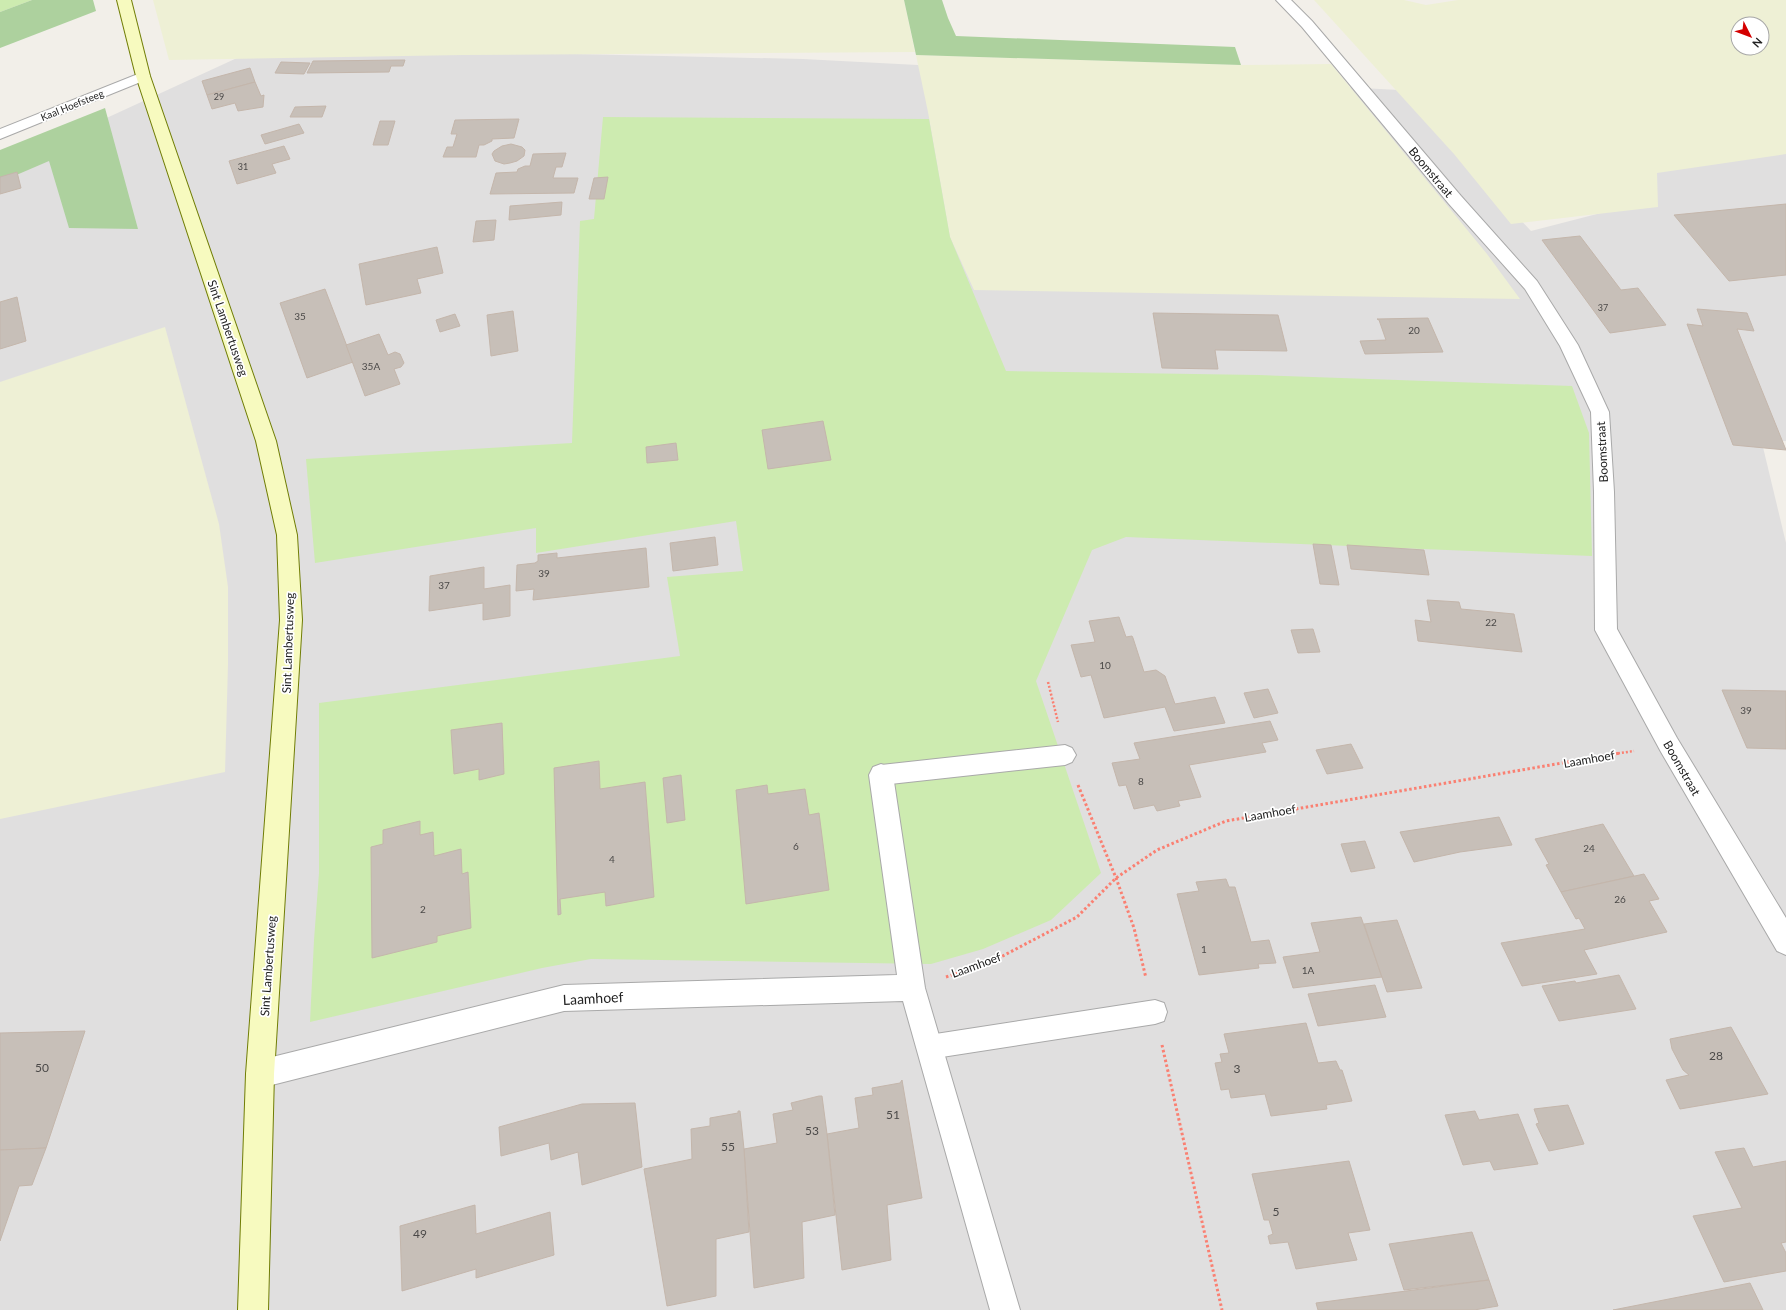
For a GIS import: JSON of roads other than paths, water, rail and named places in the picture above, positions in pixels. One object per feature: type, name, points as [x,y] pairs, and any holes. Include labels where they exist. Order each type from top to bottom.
[{"type":"street","name":"Sint Lambertusweg","points":[[124,0],[143,76],[266,441],[287,535],[291,620],[260,1074],[253,1310]]},
{"type":"street","name":"Boomstraat","points":[[1283,0],[1307,24],[1455,200],[1531,285],[1570,345],[1600,412],[1604,492],[1606,630],[1669,745],[1786,942]]},
{"type":"street","name":"Kaal Hoefsteeg","points":[[0,134],[143,76]]},
{"type":"street","points":[[881,775],[912,988],[1005,1310]]},
{"type":"street","name":"Laamhoef","points":[[260,1074],[564,998],[912,988]]},
{"type":"lane","points":[[881,775],[1065,755]]},
{"type":"lane","points":[[929,1047],[1155,1012]]}]
